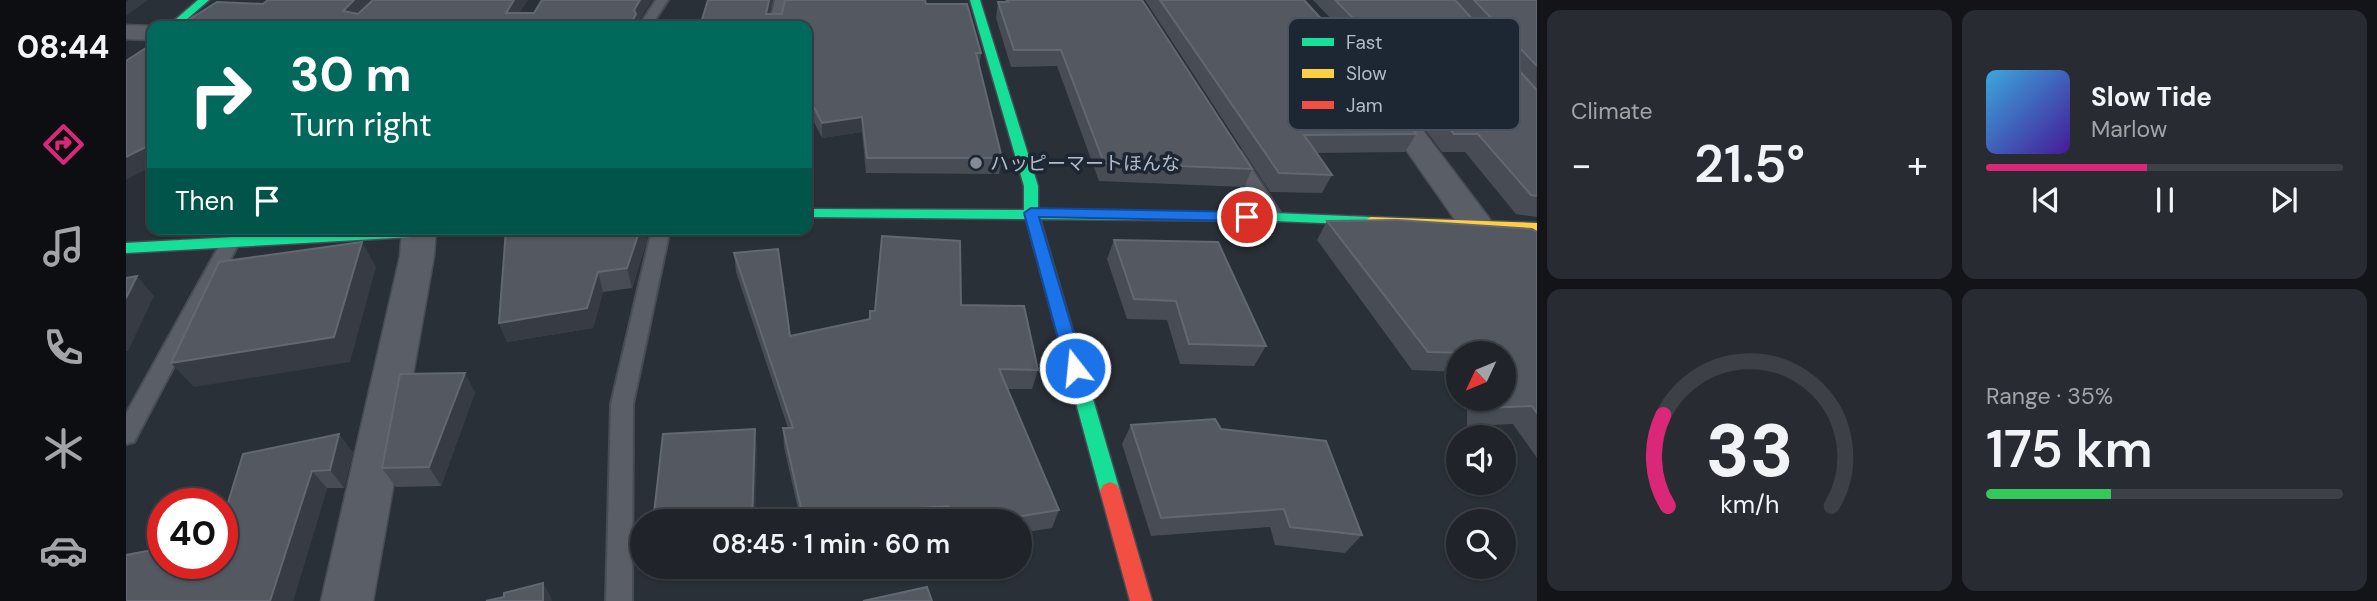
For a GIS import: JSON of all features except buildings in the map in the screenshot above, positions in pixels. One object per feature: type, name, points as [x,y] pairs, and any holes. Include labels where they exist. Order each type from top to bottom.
[{"type":"street","points":[[179,21],[204,0]]},
{"type":"street","points":[[975,0],[1031,187],[1031,213],[1140,601]]},
{"type":"street","points":[[126,32],[147,43]]},
{"type":"street","points":[[1407,130],[1477,226]]},
{"type":"street","points":[[812,213],[1274,217],[1509,226]]},
{"type":"street","points":[[126,248],[351,235]]},
{"type":"street","points":[[347,601],[419,235]]},
{"type":"lane","points":[[648,21],[662,0]]},
{"type":"lane","points":[[776,21],[781,0]]},
{"type":"lane","points":[[1224,137],[1274,217]]},
{"type":"lane","points":[[1509,226],[1532,236]]},
{"type":"lane","points":[[157,245],[166,235]]},
{"type":"lane","points":[[619,601],[622,404],[660,235]]},
{"type":"lane","points":[[126,435],[231,242]]},
{"type":"traffic: fast","points":[[179,21],[204,0]]},
{"type":"traffic: fast","points":[[975,0],[1031,186],[1031,213],[1110,491]]},
{"type":"traffic: fast","points":[[812,213],[1274,217],[1371,221]]},
{"type":"traffic: fast","points":[[126,248],[359,235]]},
{"type":"traffic: slow","points":[[1371,221],[1537,228]]},
{"type":"traffic: jam","points":[[1110,491],[1141,601]]},
{"type":"place","name":"ハッピーマートほんな","points":[[976,163]]},
{"type":"route","points":[[1075,368],[1031,213],[1247,217]]}]
